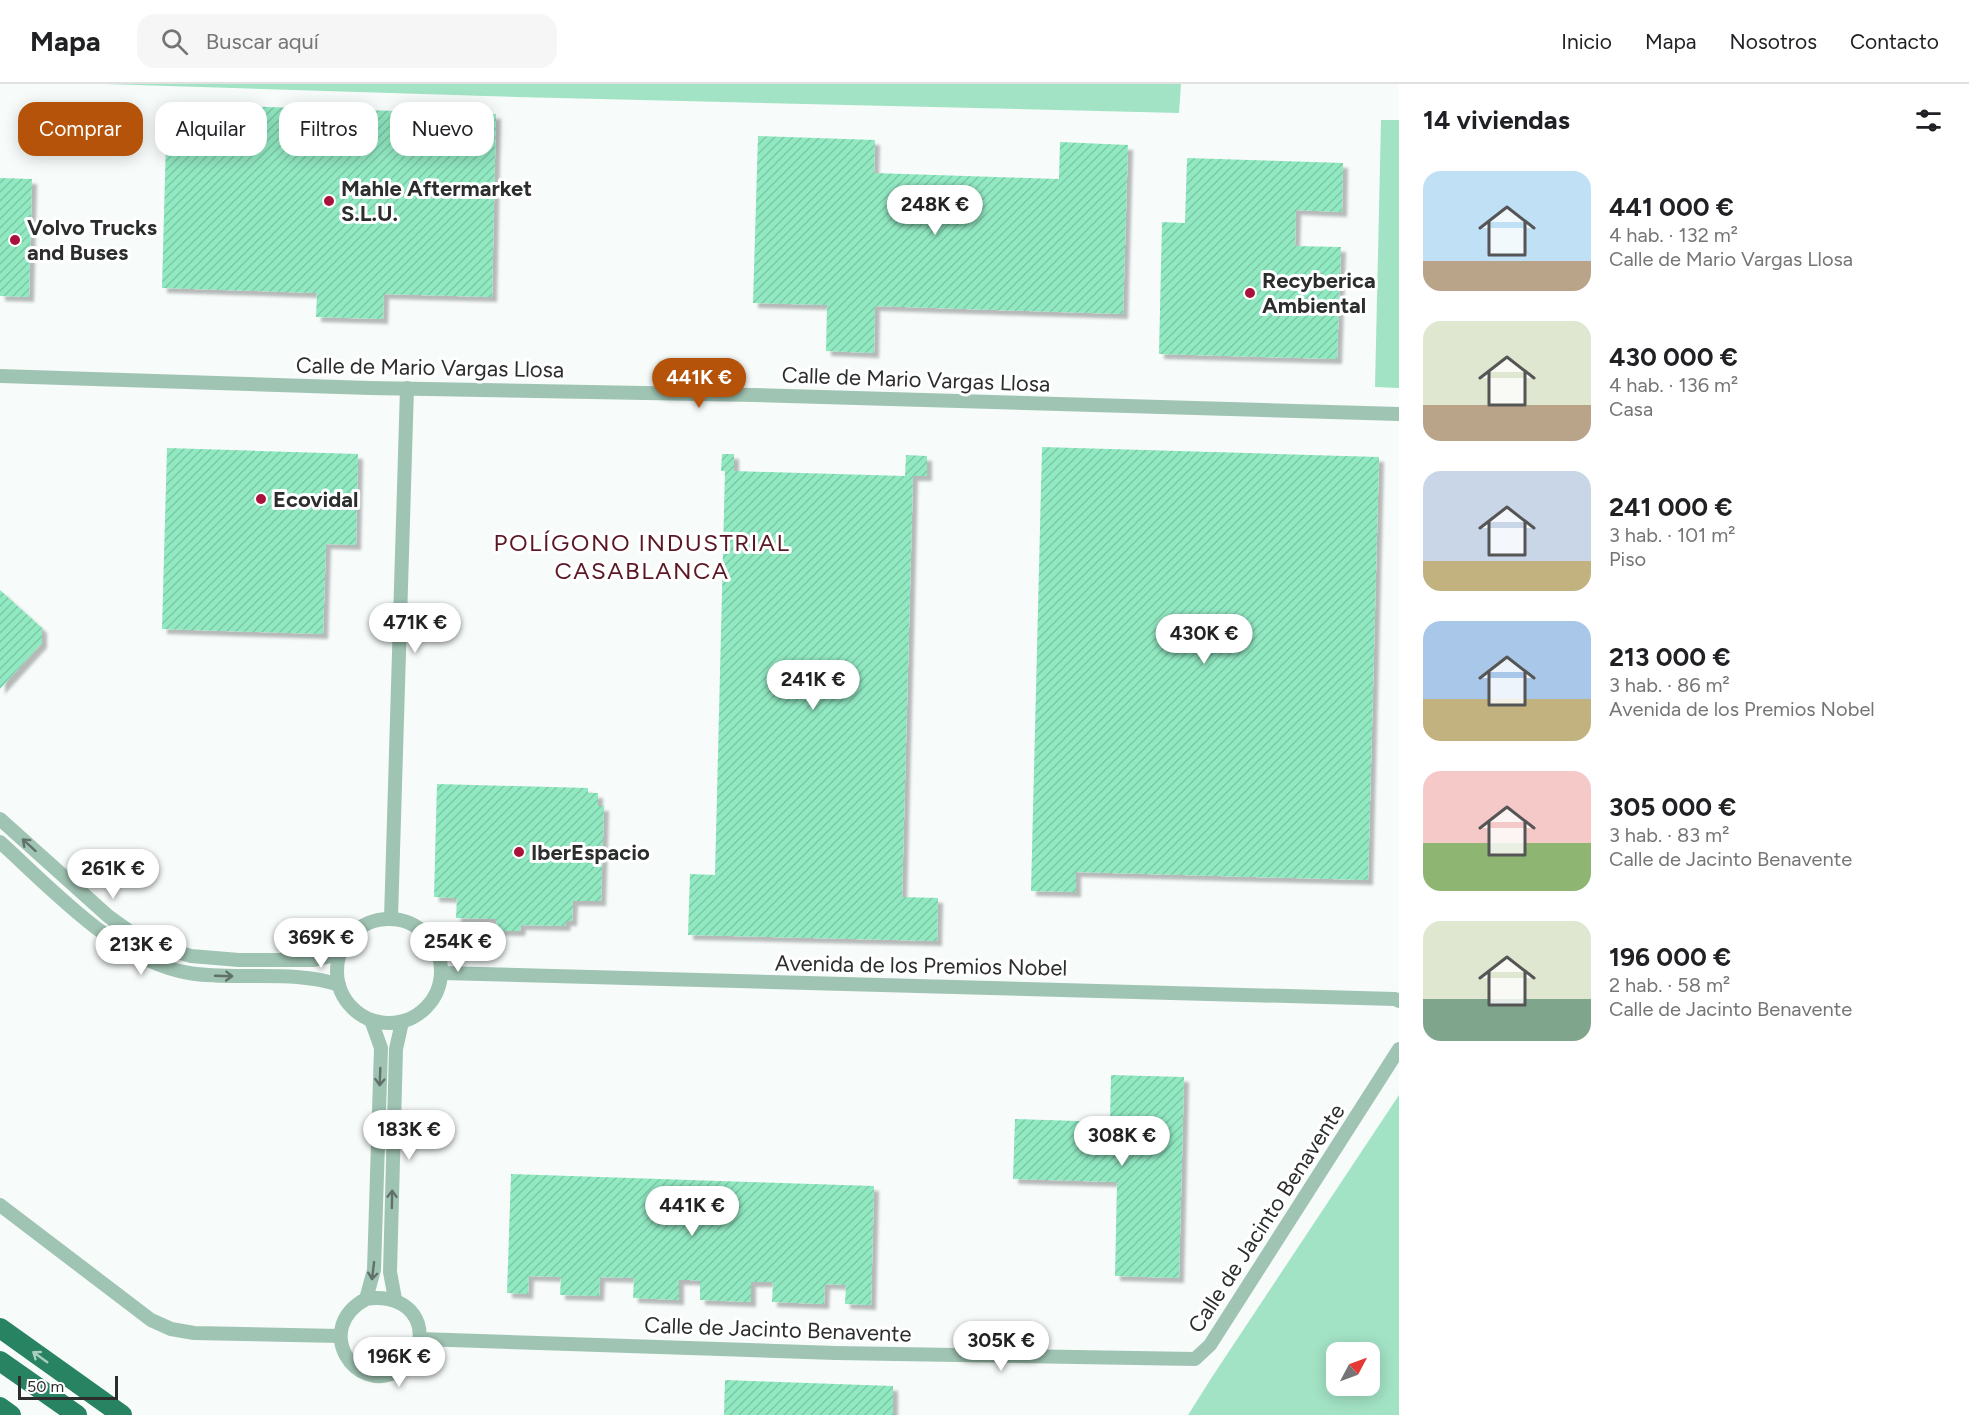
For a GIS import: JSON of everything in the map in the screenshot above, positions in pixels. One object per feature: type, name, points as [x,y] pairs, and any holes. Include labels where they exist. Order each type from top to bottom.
[{"type":"highway","points":[[0,1328],[122,1415]]},
{"type":"highway","points":[[0,1361],[77,1415]]},
{"type":"highway","points":[[0,1407],[11,1415]]},
{"type":"street","name":"Calle de Mario Vargas Llosa","points":[[0,376],[1399,414]]},
{"type":"street","points":[[391,918],[407,388]]},
{"type":"street","points":[[0,819],[108,916],[133,934],[159,947],[191,957],[239,960],[314,960],[339,954]]},
{"type":"street","points":[[0,842],[97,928],[149,962],[187,973],[314,978],[339,985]]},
{"type":"street","points":[[391,918],[406,921],[422,929],[434,942],[440,956],[442,973],[439,989],[432,1002],[419,1014],[402,1022],[388,1023],[370,1020],[353,1009],[343,996],[337,971],[339,954],[348,938],[358,928],[374,920],[391,918]]},
{"type":"street","name":"Avenida de los Premios Nobel","points":[[442,973],[1395,999],[1399,1001]]},
{"type":"street","points":[[366,1299],[374,1270],[381,1048],[370,1020]]},
{"type":"street","points":[[395,1299],[390,1272],[396,1049],[402,1022]]},
{"type":"street","name":"Calle de Jacinto Benavente","points":[[420,1339],[835,1353],[1195,1359],[1210,1345],[1399,1049]]},
{"type":"street","points":[[0,1205],[151,1320],[171,1329],[194,1333],[340,1336]]},
{"type":"street","points":[[380,1296],[395,1299],[413,1314],[418,1326],[420,1339],[415,1355],[407,1366],[395,1373],[381,1376],[368,1374],[353,1365],[344,1353],[340,1336],[342,1324],[348,1312],[366,1299],[380,1296]]},
{"type":"green space","points":[[105,84],[1181,84],[1179,113],[517,97]]},
{"type":"green space","points":[[1381,120],[1399,120],[1399,388],[1375,387]]},
{"type":"green space","points":[[1399,1095],[1399,1415],[1188,1415],[1212,1377]]},
{"type":"building","name":"Mahle Aftermarket S.L.U.","points":[[267,107],[279,107],[279,156],[378,156],[378,110],[390,111],[390,156],[494,156],[494,114],[496,114],[492,297],[384,294],[383,319],[316,317],[317,293],[162,288],[166,156],[267,156]]},
{"type":"building","points":[[758,136],[875,140],[874,173],[1059,179],[1060,142],[1128,145],[1123,314],[875,306],[874,353],[826,351],[827,305],[753,303]]},
{"type":"building","name":"Recyberica Ambiental","points":[[1187,158],[1343,163],[1342,212],[1296,210],[1295,246],[1341,247],[1337,359],[1159,354],[1162,222],[1185,223]]},
{"type":"building","name":"Volvo Trucks and Buses","points":[[0,178],[32,179],[29,297],[0,296]]},
{"type":"building","points":[[1042,447],[1379,457],[1368,880],[1076,872],[1076,892],[1031,891]]},
{"type":"building","name":"Ecovidal","points":[[167,448],[358,454],[356,545],[326,544],[323,634],[162,629]]},
{"type":"building","points":[[722,454],[734,454],[734,471],[905,476],[906,455],[927,456],[927,476],[913,476],[902,897],[938,898],[937,941],[688,935],[690,874],[715,875],[725,471],[721,471]]},
{"type":"building","points":[[0,590],[42,628],[42,643],[0,689]]},
{"type":"building","name":"IberEspacio","points":[[437,784],[588,788],[588,793],[598,793],[598,806],[604,806],[601,901],[573,901],[572,921],[566,921],[565,926],[521,925],[520,931],[498,931],[496,919],[456,918],[457,898],[434,897]]},
{"type":"building","points":[[1111,1075],[1184,1077],[1179,1278],[1115,1276],[1117,1182],[1013,1179],[1015,1119],[1110,1122]]},
{"type":"building","points":[[511,1174],[874,1186],[871,1305],[845,1304],[846,1285],[825,1284],[824,1304],[772,1302],[773,1282],[751,1282],[751,1302],[700,1300],[700,1281],[690,1280],[679,1280],[679,1300],[633,1298],[634,1278],[600,1277],[599,1296],[560,1295],[561,1277],[529,1276],[528,1294],[507,1293]]},
{"type":"building","points":[[725,1380],[893,1386],[893,1415],[724,1415]]},
{"type":"place","name":"Mahle Aftermarket S.L.U.","points":[[329,201]]},
{"type":"place","name":"Volvo Trucks and Buses","points":[[15,240]]},
{"type":"place","name":"Recyberica Ambiental","points":[[1250,293]]},
{"type":"place","name":"Ecovidal","points":[[261,499]]},
{"type":"place","name":"IberEspacio","points":[[519,852]]},
{"type":"district","name":"POLÍGONO INDUSTRIAL CASABLANCA","points":[[642,557]]}]
